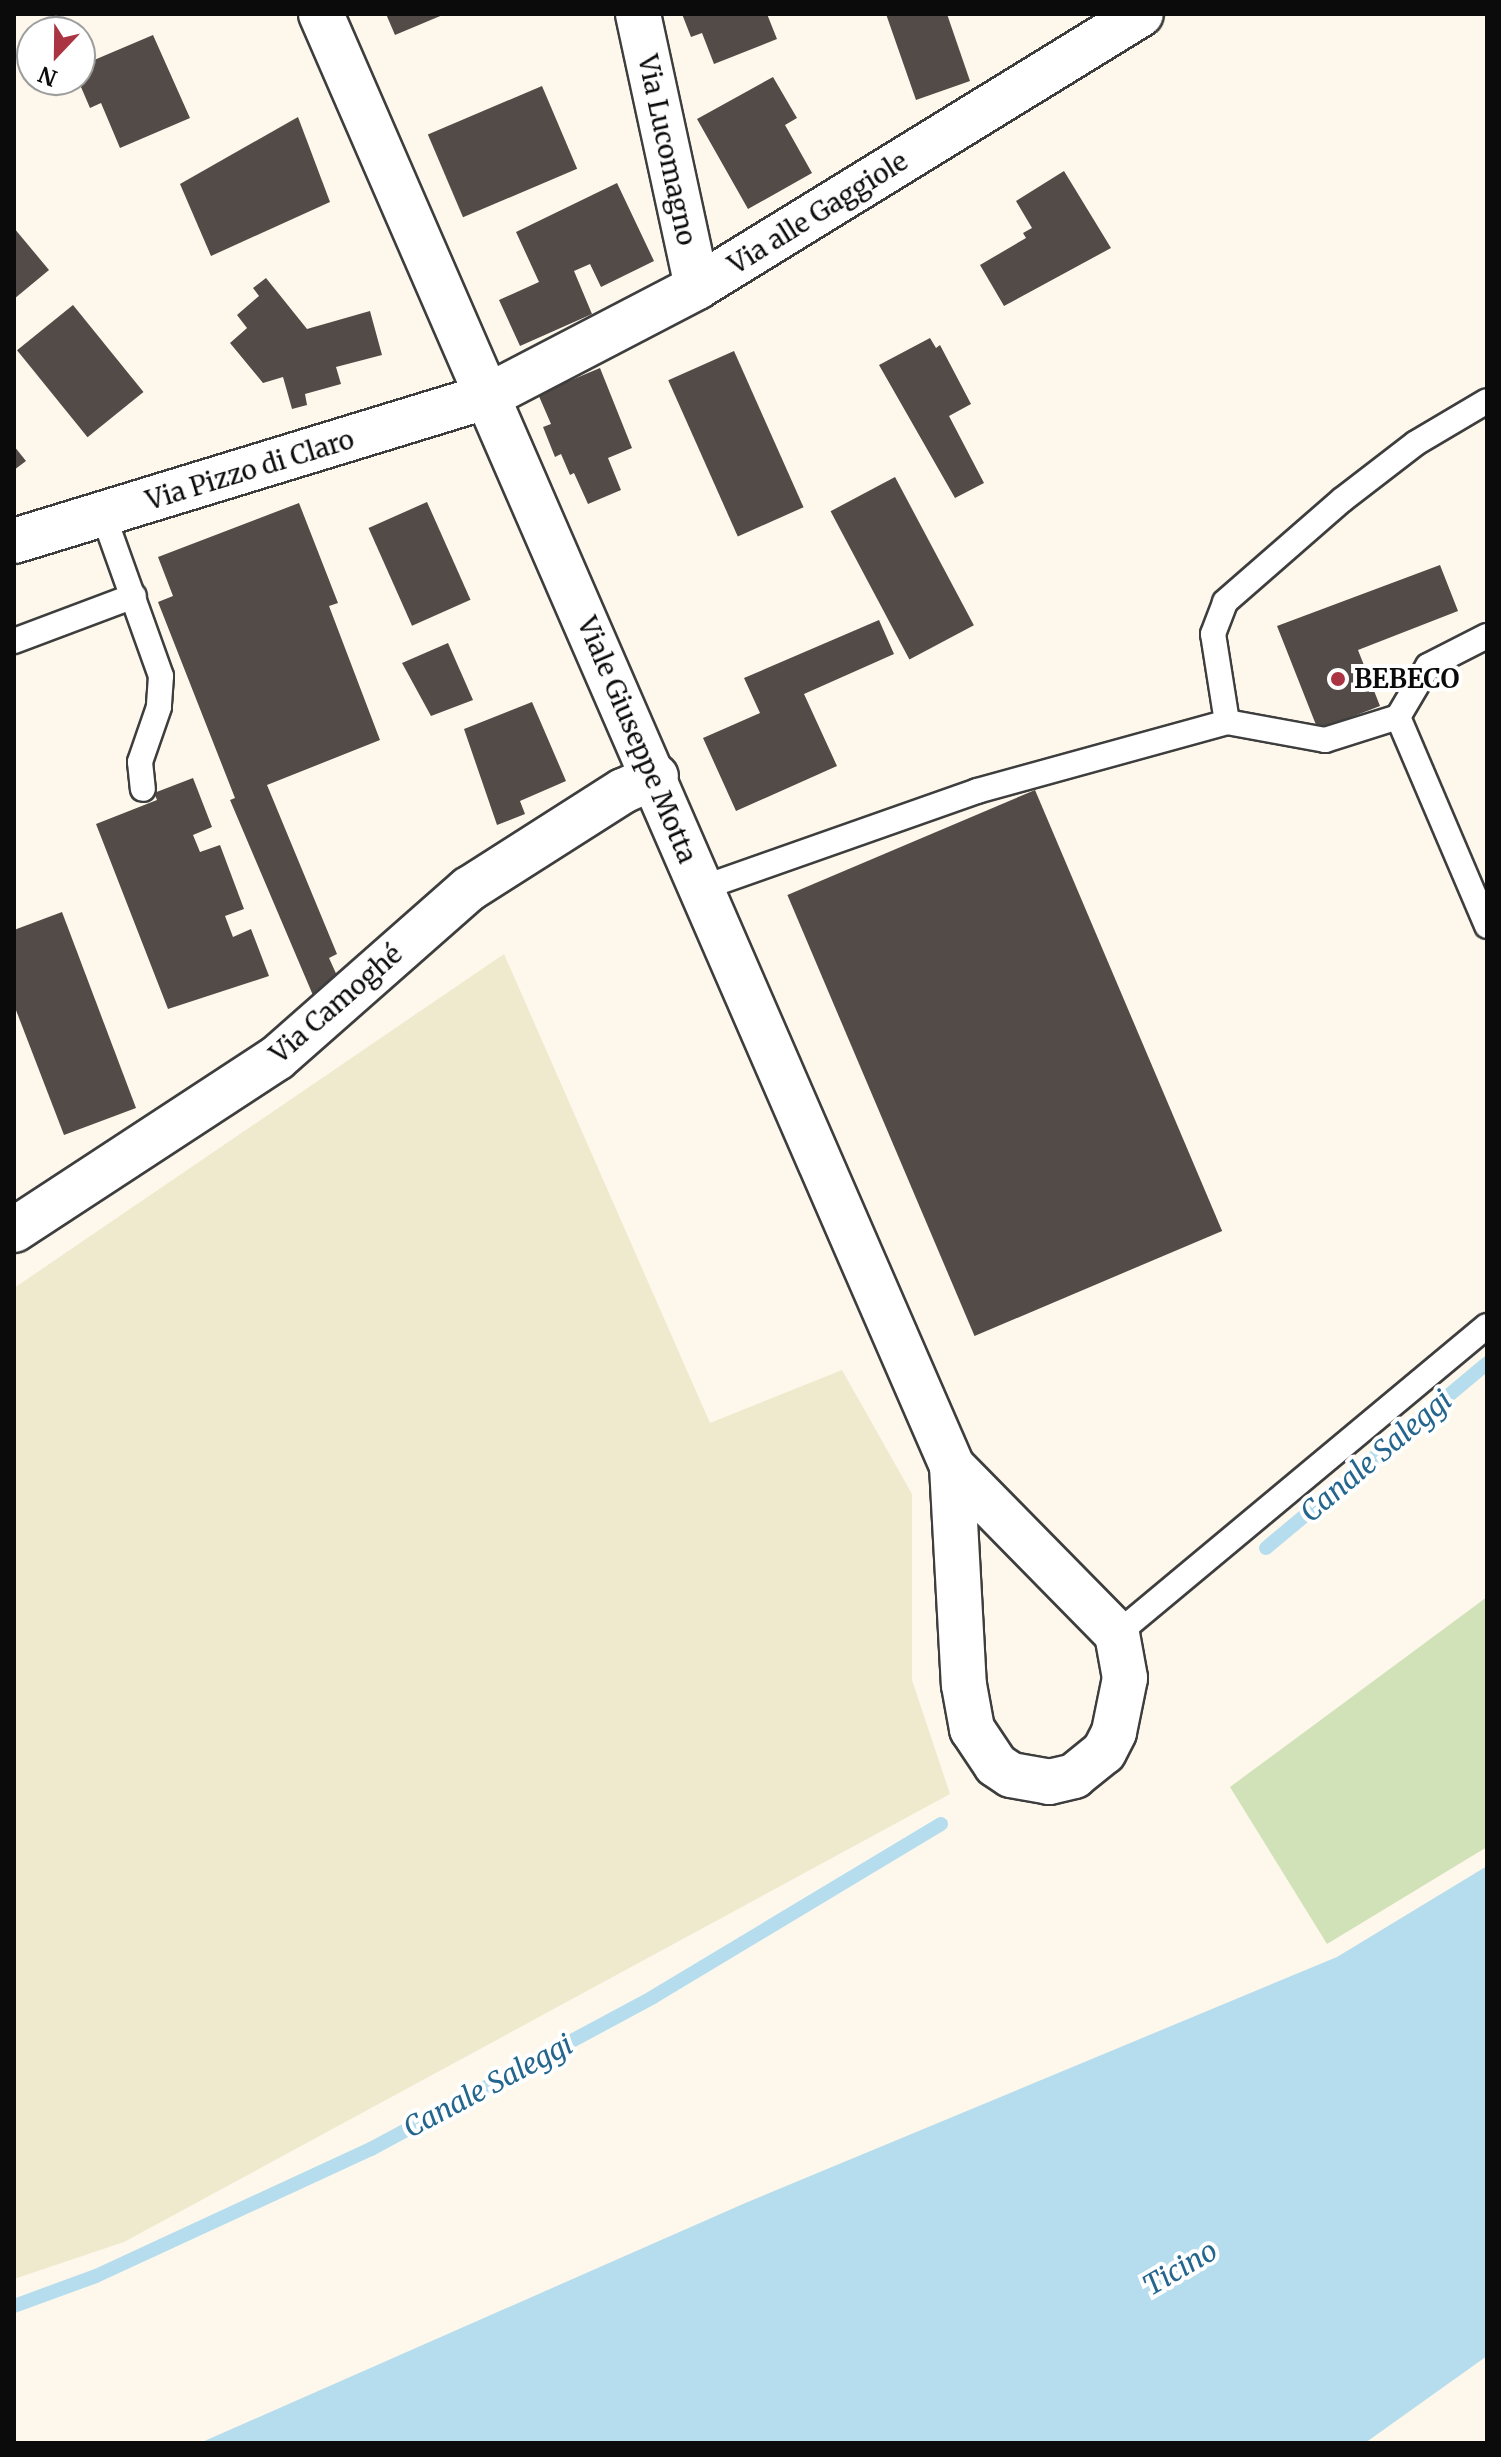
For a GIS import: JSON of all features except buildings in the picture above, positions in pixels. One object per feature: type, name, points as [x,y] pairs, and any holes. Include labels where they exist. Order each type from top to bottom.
[{"type":"street","name":"Viale Giuseppe Motta","points":[[321,14],[486,397],[656,776],[952,1466],[964,1685],[972,1729],[996,1765],[1028,1780],[1049,1782],[1074,1776],[1104,1752],[1114,1732],[1125,1678],[1117,1634],[952,1466]]},
{"type":"street","name":"Via Lucomagno","points":[[638,14],[697,287]]},
{"type":"street","name":"Via alle Gaggiole","points":[[486,397],[697,287],[1141,14]]},
{"type":"street","name":"Via Pizzo di Claro","points":[[14,541],[486,397]]},
{"type":"street","name":"Via Camoghé","points":[[14,1230],[277,1058],[469,889],[623,791],[656,776]]},
{"type":"lane","points":[[1227,722],[1213,634],[1216,618],[1225,602],[1342,500],[1416,443],[1487,401]]},
{"type":"lane","points":[[103,514],[161,676],[159,707],[140,762],[143,789]]},
{"type":"lane","points":[[14,641],[134,596]]},
{"type":"lane","points":[[702,888],[977,791],[1227,722],[1325,740],[1398,717],[1428,666],[1487,636]]},
{"type":"lane","points":[[1398,717],[1487,926]]},
{"type":"lane","points":[[1117,1634],[1487,1326]]},
{"type":"shaded area","points":[[504,954],[710,1423],[842,1370],[912,1494],[912,1680],[950,1794],[124,2242],[14,2279],[14,1288]]},
{"type":"green space","points":[[1487,1597],[1487,1847],[1327,1944],[1230,1787]]},
{"type":"water","name":"Ticino","points":[[1487,1866],[1487,2356],[1365,2443],[200,2443],[743,2204],[1337,1957]]},
{"type":"waterway","name":"Canale Saleggi","points":[[1266,1548],[1487,1363]]},
{"type":"waterway","name":"Canale Saleggi","points":[[14,2306],[96,2276],[371,2149],[653,1997],[941,1824]]},
{"type":"place","name":"BEBECO","points":[[1338,679]]}]
